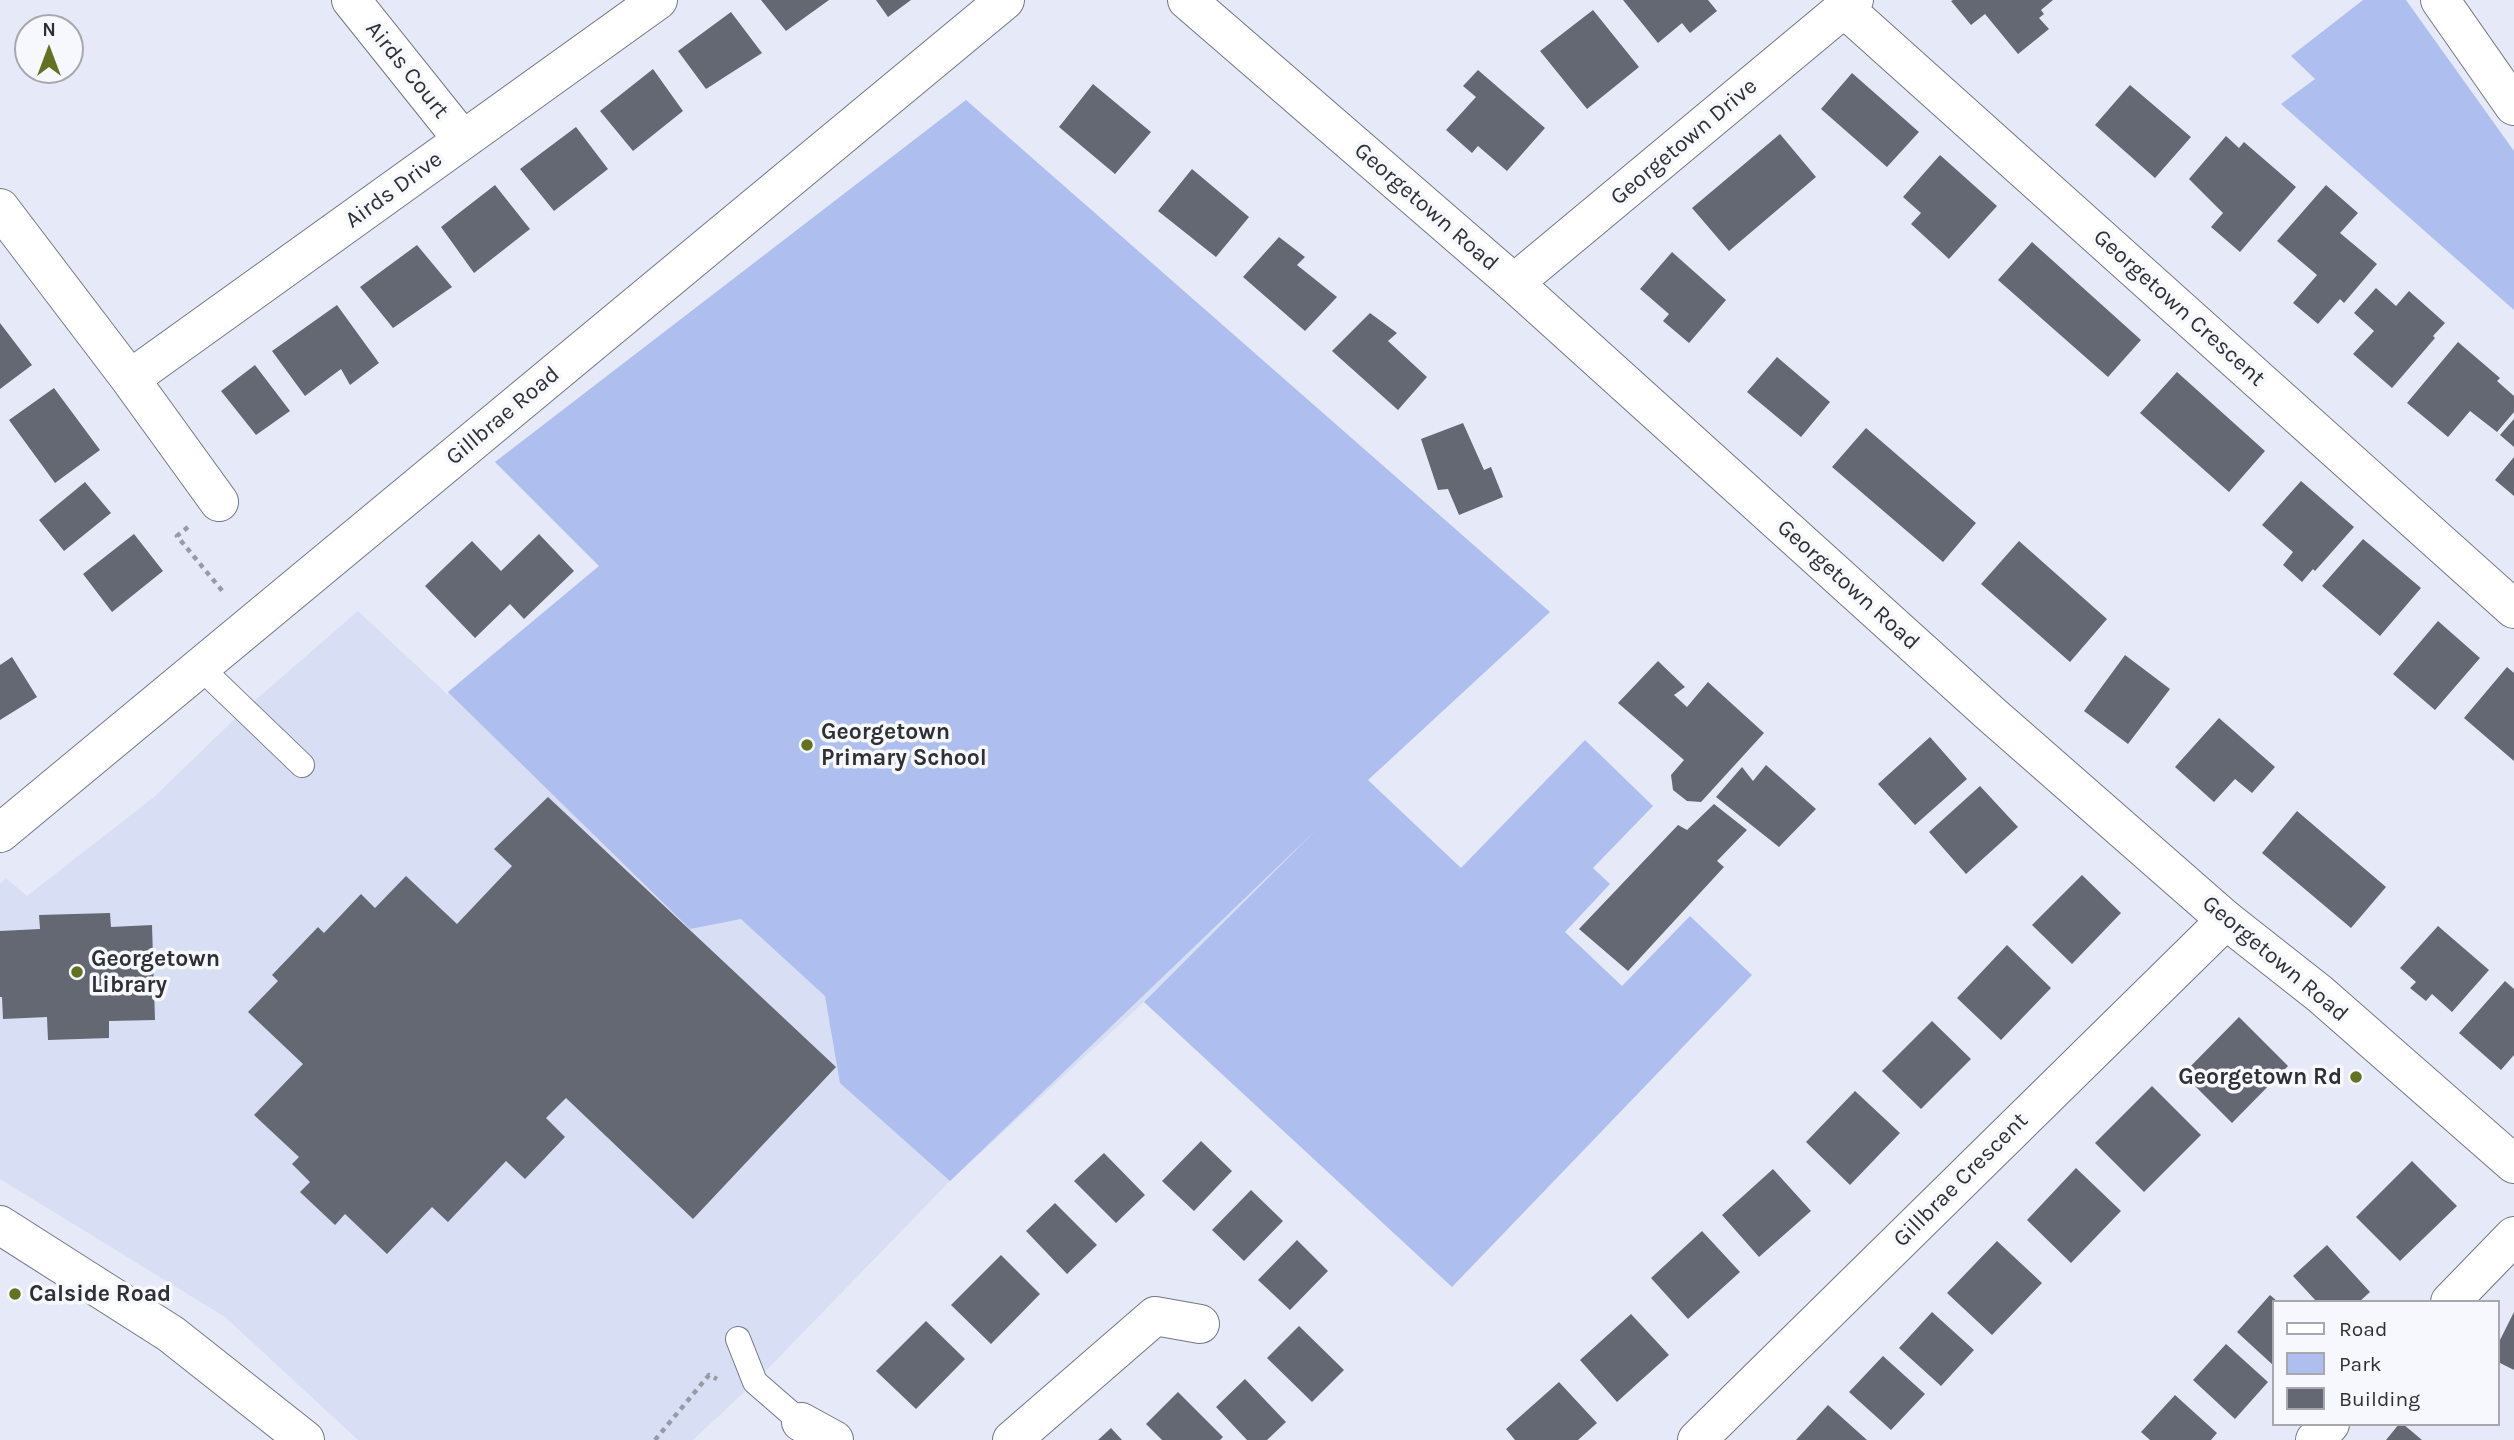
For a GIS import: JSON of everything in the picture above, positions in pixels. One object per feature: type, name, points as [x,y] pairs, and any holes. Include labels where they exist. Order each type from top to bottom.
[{"type":"street","name":"Airds Court","points":[[351,0],[463,140]]},
{"type":"street","name":"Airds Drive","points":[[130,379],[658,0]]},
{"type":"street","name":"Gillbrae Road","points":[[0,833],[1005,0]]},
{"type":"street","name":"Georgetown Road","points":[[1187,0],[1514,283],[1992,715],[2226,920],[2320,994],[2514,1164]]},
{"type":"street","points":[[2440,0],[2514,106]]},
{"type":"street","name":"Georgetown Drive","points":[[1514,283],[1849,4]]},
{"type":"street","name":"Georgetown Crescent","points":[[1849,4],[2514,609]]},
{"type":"street","points":[[0,208],[130,379],[219,502]]},
{"type":"street","name":"Gillbrae Crescent","points":[[1697,1440],[2226,920]]},
{"type":"street","points":[[0,1225],[171,1334],[305,1440]]},
{"type":"street","points":[[2452,1300],[2514,1236]]},
{"type":"street","points":[[1012,1440],[1155,1316],[1200,1324]]},
{"type":"street","points":[[801,1422],[834,1440]]},
{"type":"street","points":[[2315,1440],[2328,1426]]},
{"type":"lane","points":[[200,667],[302,765]]},
{"type":"lane","points":[[738,1339],[755,1382],[801,1422]]},
{"type":"path","points":[[219,502],[177,536],[251,625]]},
{"type":"path","points":[[654,1440],[709,1375],[721,1381]]},
{"type":"shaded area","name":"Georgetown Primary School","points":[[966,100],[1550,612],[1368,780],[1144,1002],[950,1181],[755,1382],[693,1440],[358,1440],[225,1317],[0,1179],[0,884],[6,878],[27,896],[154,797],[245,709],[358,611],[448,695],[448,692],[599,566],[495,462]]},
{"type":"green space","points":[[2363,0],[2406,0],[2514,151],[2514,310],[2281,104],[2315,79],[2291,56]]},
{"type":"green space","points":[[966,100],[1550,612],[1368,780],[1461,868],[1585,740],[1653,806],[1593,868],[1610,884],[1565,932],[1622,986],[1690,916],[1752,975],[1452,1287],[1144,1002],[1317,829],[950,1181],[840,1083],[825,996],[741,919],[690,929],[448,692],[599,566],[495,462]]},
{"type":"building","points":[[761,0],[829,0],[786,31]]},
{"type":"building","points":[[876,0],[911,0],[888,17]]},
{"type":"building","points":[[1623,0],[1708,0],[1717,11],[1690,33],[1682,23],[1658,43]]},
{"type":"building","points":[[2053,0],[2041,10],[2044,14],[2039,18],[2049,29],[2018,54],[1985,14],[1971,25],[1951,1]]},
{"type":"building","points":[[1593,10],[1639,67],[1587,109],[1540,51]]},
{"type":"building","points":[[731,12],[762,53],[706,89],[678,51]]},
{"type":"building","points":[[653,69],[683,111],[633,151],[600,111]]},
{"type":"building","points":[[1478,70],[1545,128],[1507,171],[1478,146],[1472,153],[1446,130],[1476,97],[1463,86]]},
{"type":"building","points":[[1852,73],[1919,132],[1887,167],[1821,109]]},
{"type":"building","points":[[1093,84],[1151,132],[1115,174],[1059,127]]},
{"type":"building","points":[[2130,85],[2191,137],[2155,178],[2095,125]]},
{"type":"building","points":[[576,127],[608,169],[554,211],[520,169]]},
{"type":"building","points":[[1780,134],[1816,177],[1729,251],[1692,208]]},
{"type":"building","points":[[2226,136],[2239,148],[2244,142],[2296,187],[2240,252],[2211,227],[2223,213],[2189,179]]},
{"type":"building","points":[[1940,155],[1997,206],[1949,259],[1911,224],[1921,213],[1903,197]]},
{"type":"building","points":[[1192,169],[1249,217],[1216,257],[1158,211]]},
{"type":"building","points":[[495,185],[530,229],[474,273],[441,227]]},
{"type":"building","points":[[2326,185],[2358,213],[2340,233],[2377,264],[2344,303],[2340,299],[2318,324],[2293,303],[2317,275],[2277,241]]},
{"type":"building","points":[[1279,237],[1305,257],[1297,265],[1337,297],[1305,331],[1243,277]]},
{"type":"building","points":[[2032,242],[2141,340],[2108,377],[1998,280]]},
{"type":"building","points":[[417,245],[452,287],[393,328],[360,287]]},
{"type":"building","points":[[1672,252],[1726,300],[1689,343],[1663,321],[1669,314],[1640,289]]},
{"type":"building","points":[[2376,288],[2396,306],[2409,291],[2445,323],[2392,388],[2353,354],[2374,331],[2354,313]]},
{"type":"building","points":[[337,305],[379,363],[350,385],[341,369],[305,396],[272,351]]},
{"type":"building","points":[[1370,313],[1397,333],[1388,341],[1427,377],[1398,410],[1332,351]]},
{"type":"building","points":[[0,323],[32,365],[0,389]]},
{"type":"building","points":[[2458,342],[2500,378],[2497,381],[2514,396],[2514,412],[2497,432],[2470,411],[2448,437],[2407,403]]},
{"type":"building","points":[[1777,357],[1830,402],[1801,437],[1747,392]]},
{"type":"building","points":[[255,365],[290,411],[256,435],[221,391]]},
{"type":"building","points":[[2177,372],[2265,451],[2229,492],[2140,413]]},
{"type":"building","points":[[54,388],[100,450],[55,483],[9,420]]},
{"type":"building","points":[[2514,419],[2514,447],[2500,435]]},
{"type":"building","points":[[1463,423],[1484,470],[1491,467],[1503,497],[1459,515],[1448,489],[1438,490],[1421,439]]},
{"type":"building","points":[[1866,428],[1976,523],[1943,562],[1832,467]]},
{"type":"building","points":[[2514,457],[2514,496],[2495,480]]},
{"type":"building","points":[[2301,481],[2354,527],[2302,582],[2283,565],[2293,552],[2262,525]]},
{"type":"building","points":[[85,482],[111,513],[64,551],[39,520]]},
{"type":"building","points":[[134,534],[163,571],[112,612],[83,574]]},
{"type":"building","points":[[539,534],[574,571],[524,619],[510,604],[475,638],[425,586],[472,541],[501,571]]},
{"type":"building","points":[[2363,539],[2421,588],[2380,636],[2322,586]]},
{"type":"building","points":[[2019,541],[2107,619],[2070,662],[1981,584]]},
{"type":"building","points":[[2438,621],[2480,658],[2435,710],[2393,674]]},
{"type":"building","points":[[2125,655],[2170,689],[2128,744],[2084,711]]},
{"type":"building","points":[[12,657],[37,697],[0,720],[0,665]]},
{"type":"building","points":[[1658,661],[1685,687],[1674,695],[1687,707],[1708,682],[1764,733],[1701,802],[1687,801],[1673,790],[1671,775],[1684,760],[1618,703]]},
{"type":"building","points":[[2507,667],[2514,673],[2514,761],[2464,718]]},
{"type":"building","points":[[2219,718],[2275,767],[2252,793],[2235,779],[2214,802],[2175,767]]},
{"type":"building","points":[[1930,737],[1967,779],[1915,825],[1878,784]]},
{"type":"building","points":[[1766,765],[1816,809],[1779,847],[1716,797],[1742,767],[1753,781]]},
{"type":"building","points":[[1980,786],[2018,827],[1966,874],[1929,832]]},
{"type":"building","points":[[548,797],[836,1067],[693,1219],[566,1098],[546,1118],[565,1137],[525,1179],[506,1161],[448,1222],[432,1207],[387,1254],[345,1214],[335,1225],[300,1192],[310,1182],[292,1164],[299,1157],[254,1115],[303,1064],[248,1012],[278,981],[272,975],[318,927],[324,933],[361,894],[375,908],[406,876],[457,924],[512,866],[494,849]]},
{"type":"building","points":[[1714,804],[1747,830],[1717,861],[1724,867],[1628,971],[1579,929],[1678,825],[1687,830]]},
{"type":"building","points":[[2297,811],[2386,887],[2351,928],[2262,853]]},
{"type":"building","points":[[2082,875],[2121,913],[2072,964],[2032,925]]},
{"type":"building","name":"Georgetown Library","points":[[110,913],[111,927],[152,925],[155,1020],[109,1021],[109,1038],[48,1040],[47,1017],[3,1019],[0,997],[0,931],[40,929],[39,915]]},
{"type":"building","points":[[2438,926],[2489,970],[2452,1012],[2432,994],[2426,1001],[2410,988],[2416,982],[2400,968]]},
{"type":"building","points":[[2007,945],[2051,988],[2001,1040],[1957,998]]},
{"type":"building","points":[[2505,981],[2514,989],[2514,1055],[2501,1070],[2459,1033]]},
{"type":"building","points":[[2239,1017],[2288,1066],[2232,1123],[2183,1074]]},
{"type":"building","points":[[1932,1021],[1971,1059],[1921,1109],[1882,1071]]},
{"type":"building","points":[[2152,1086],[2201,1135],[2144,1192],[2095,1143]]},
{"type":"building","points":[[1855,1091],[1900,1133],[1850,1185],[1806,1142]]},
{"type":"building","points":[[1201,1141],[1232,1171],[1194,1211],[1162,1181]]},
{"type":"building","points":[[1104,1153],[1145,1195],[1116,1223],[1074,1181]]},
{"type":"building","points":[[2412,1161],[2457,1206],[2400,1261],[2356,1217]]},
{"type":"building","points":[[2076,1168],[2121,1211],[2071,1263],[2027,1220]]},
{"type":"building","points":[[1773,1169],[1811,1211],[1759,1257],[1722,1215]]},
{"type":"building","points":[[1251,1190],[1283,1221],[1244,1261],[1212,1230]]},
{"type":"building","points":[[1055,1203],[1097,1245],[1067,1274],[1026,1231]]},
{"type":"building","points":[[1702,1231],[1740,1272],[1688,1319],[1651,1278]]},
{"type":"building","points":[[1297,1240],[1328,1271],[1290,1310],[1258,1280]]},
{"type":"building","points":[[1997,1241],[2042,1283],[1992,1335],[1947,1293]]},
{"type":"building","points":[[2327,1245],[2370,1292],[2361,1300],[2315,1300],[2293,1276]]},
{"type":"building","points":[[1001,1255],[1040,1294],[991,1344],[951,1305]]},
{"type":"building","points":[[2270,1295],[2276,1300],[2272,1300],[2272,1364],[2237,1332]]},
{"type":"building","points":[[1932,1312],[1974,1350],[1941,1386],[1899,1348]]},
{"type":"building","points":[[2514,1312],[2514,1370],[2500,1363],[2500,1340]]},
{"type":"building","points":[[1631,1314],[1669,1355],[1617,1402],[1580,1360]]},
{"type":"building","points":[[926,1321],[965,1359],[916,1409],[876,1371]]},
{"type":"building","points":[[1299,1326],[1344,1370],[1312,1402],[1267,1358]]},
{"type":"building","points":[[2226,1344],[2268,1382],[2235,1419],[2193,1380]]},
{"type":"building","points":[[1883,1356],[1925,1394],[1891,1430],[1849,1392]]},
{"type":"building","points":[[1245,1379],[1286,1422],[1267,1440],[1247,1440],[1216,1407]]},
{"type":"building","points":[[1559,1382],[1597,1423],[1578,1440],[1515,1440],[1506,1429]]},
{"type":"building","points":[[1178,1392],[1223,1437],[1220,1440],[1162,1440],[1146,1424]]},
{"type":"building","points":[[2175,1395],[2217,1433],[2211,1440],[2150,1440],[2141,1432]]},
{"type":"building","points":[[1828,1405],[1867,1440],[1796,1440]]},
{"type":"building","points":[[2397,1426],[2405,1426],[2422,1440],[2386,1440]]},
{"type":"building","points":[[1111,1428],[1122,1440],[1098,1440]]},
{"type":"place","name":"Georgetown Primary School","points":[[807,745]]},
{"type":"place","name":"Georgetown Library","points":[[77,972]]},
{"type":"place","name":"Georgetown Rd","points":[[2356,1077]]},
{"type":"place","name":"Calside Road","points":[[15,1294]]}]
